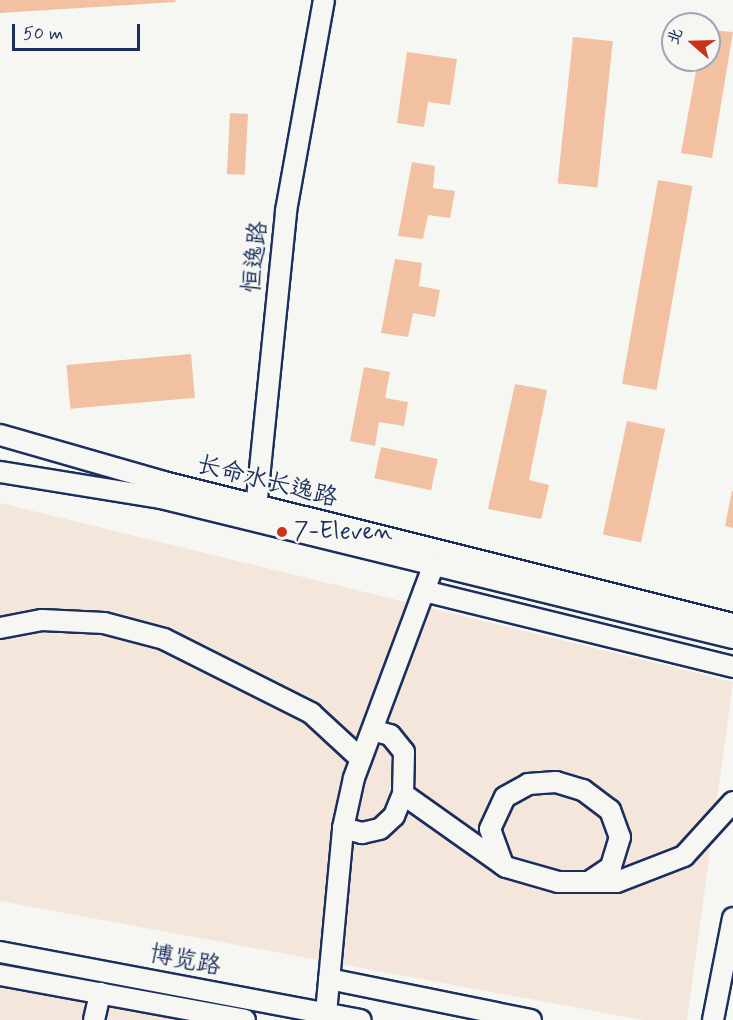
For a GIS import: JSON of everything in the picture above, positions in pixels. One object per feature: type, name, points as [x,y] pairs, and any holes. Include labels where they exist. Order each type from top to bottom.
[{"type":"street","name":"恒逸路","points":[[256,513],[286,211],[324,0]]},
{"type":"street","name":"长命水长逸路","points":[[0,435],[433,567],[733,638]]},
{"type":"street","name":"长命水长逸路","points":[[0,472],[256,513],[733,624]]},
{"type":"street","points":[[326,1013],[343,828],[361,759],[433,567]]},
{"type":"street","points":[[424,591],[733,667]]},
{"type":"street","points":[[0,628],[42,620],[104,623],[164,639],[311,713],[361,759]]},
{"type":"street","points":[[343,828],[362,833],[380,829],[394,816],[403,794],[404,752],[390,735],[373,730]]},
{"type":"street","points":[[504,865],[490,829],[506,797],[528,784],[556,782],[583,790],[610,810],[620,837],[611,867],[589,882]]},
{"type":"street","points":[[403,794],[504,865],[558,882],[617,882],[684,856],[733,802]]},
{"type":"street","points":[[713,1020],[733,918]]},
{"type":"street","name":"博览路","points":[[0,952],[361,1020]]},
{"type":"street","name":"博览路","points":[[0,975],[245,1020]]},
{"type":"street","points":[[329,979],[531,1020]]},
{"type":"street","points":[[94,1020],[100,993]]},
{"type":"shaded area","points":[[0,503],[733,682],[687,1020],[643,1020],[0,901]]},
{"type":"shaded area","points":[[0,984],[191,1020],[0,1020]]},
{"type":"building","points":[[0,0],[175,0],[176,2],[0,13]]},
{"type":"building","points":[[721,31],[733,32],[712,158],[681,153],[696,72],[721,72]]},
{"type":"building","points":[[573,37],[613,41],[597,187],[558,183]]},
{"type":"building","points":[[407,52],[457,59],[450,105],[428,102],[424,127],[397,123]]},
{"type":"building","points":[[230,113],[248,114],[245,175],[227,174]]},
{"type":"building","points":[[412,162],[435,166],[433,188],[455,191],[450,218],[428,215],[423,239],[398,236]]},
{"type":"building","points":[[658,180],[692,186],[657,390],[622,384]]},
{"type":"building","points":[[395,259],[422,263],[419,286],[440,290],[435,317],[413,313],[408,337],[381,333]]},
{"type":"building","points":[[191,354],[195,398],[70,409],[66,365]]},
{"type":"building","points":[[364,367],[390,372],[385,398],[408,402],[404,426],[379,422],[375,446],[350,441]]},
{"type":"building","points":[[515,384],[547,390],[529,480],[549,485],[541,519],[488,509]]},
{"type":"building","points":[[627,421],[665,429],[641,543],[603,534]]},
{"type":"building","points":[[381,447],[438,459],[431,490],[374,478]]},
{"type":"building","points":[[733,491],[733,528],[725,526]]},
{"type":"place","name":"7-Eleven","points":[[282,532]]}]
